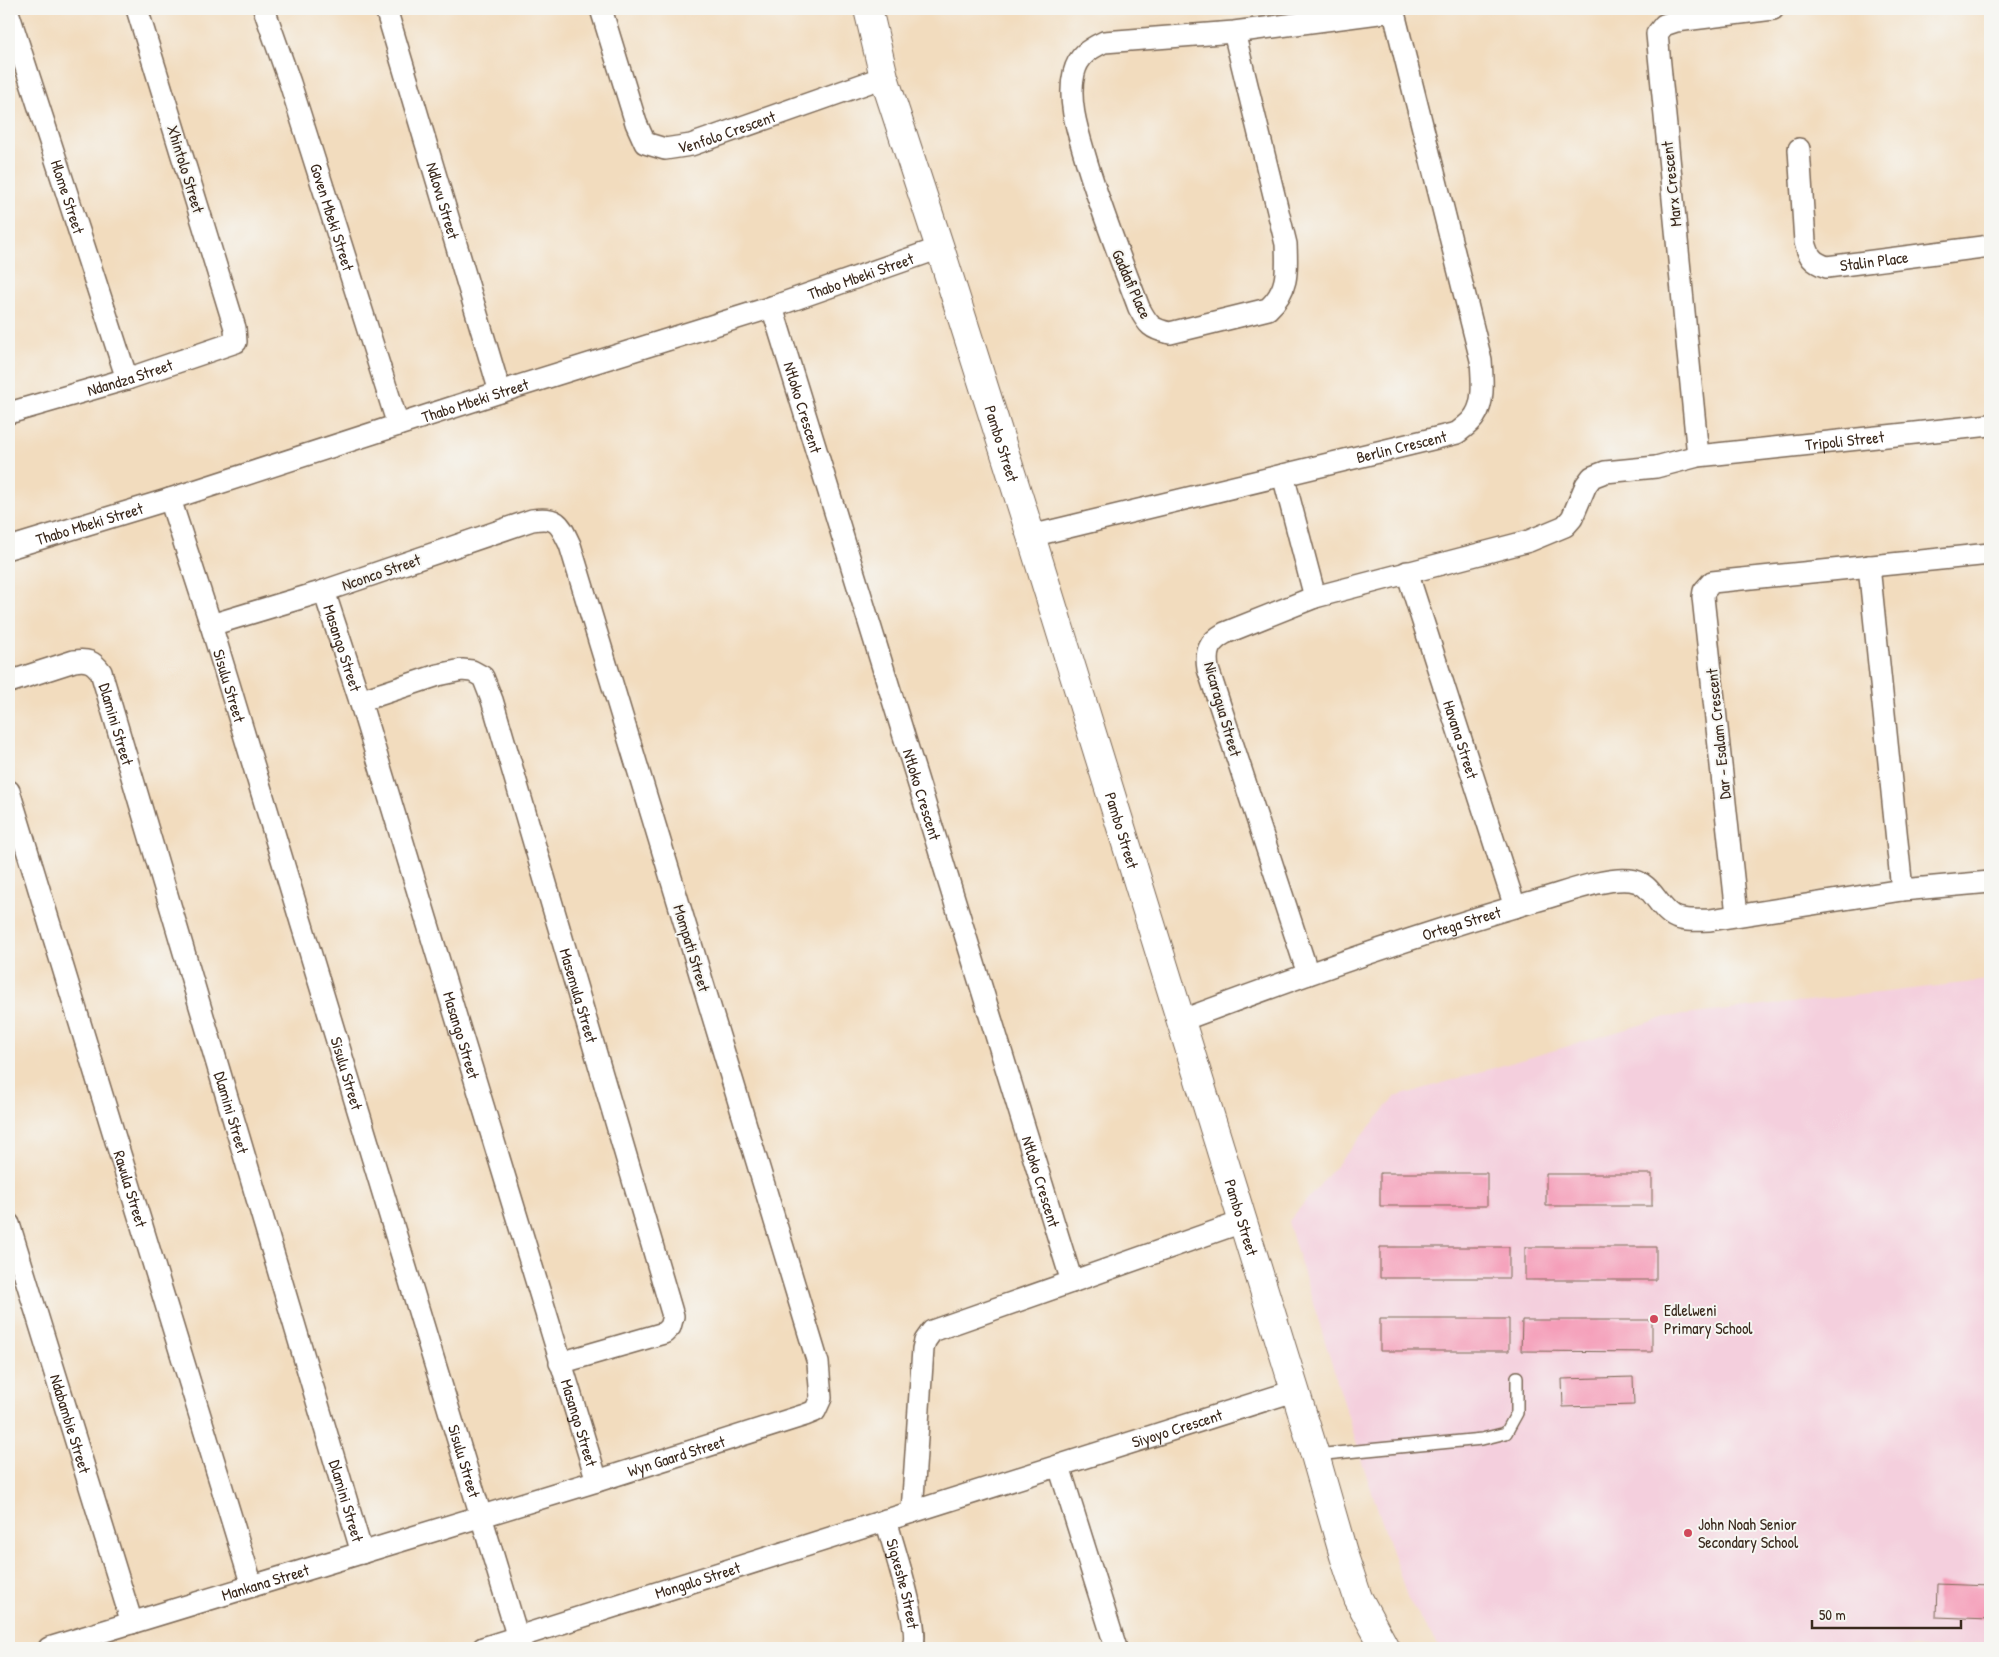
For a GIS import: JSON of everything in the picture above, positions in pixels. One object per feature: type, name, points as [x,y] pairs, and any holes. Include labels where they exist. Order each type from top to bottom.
[{"type":"street","name":"Xhintolo Street","points":[[136,9],[235,328]]},
{"type":"street","name":"Goven Mbeki Street","points":[[264,9],[290,83],[398,425]]},
{"type":"street","name":"Ndlovu Street","points":[[386,9],[500,392]]},
{"type":"street","name":"Venfolo Crescent","points":[[601,9],[636,123],[645,143],[665,149],[691,145],[884,77]]},
{"type":"street","name":"Pambo Street","points":[[868,9],[884,77],[1031,536],[1315,1455],[1344,1556],[1358,1598],[1385,1648]]},
{"type":"street","name":"Marx Crescent","points":[[1698,456],[1657,34],[1664,26],[1676,22],[1773,9]]},
{"type":"street","name":"Gaddafi Place","points":[[1234,32],[1286,244],[1287,270],[1283,287],[1277,300],[1268,309],[1170,333],[1156,330],[1146,322],[1139,308],[1098,200],[1075,121],[1074,74],[1078,62],[1086,52],[1104,42],[1234,32],[1394,10]]},
{"type":"street","name":"Berlin Crescent","points":[[1031,536],[1457,433],[1475,416],[1480,406],[1481,360],[1394,10]]},
{"type":"street","name":"Hlome Street","points":[[9,15],[127,379]]},
{"type":"street","name":"Stalin Place","points":[[1799,149],[1805,242],[1809,256],[1815,263],[1827,267],[1990,246]]},
{"type":"street","name":"Thabo Mbeki Street","points":[[9,548],[170,499],[500,392],[772,307],[940,248]]},
{"type":"street","name":"Ntloko Crescent","points":[[772,307],[1072,1282]]},
{"type":"street","name":"Ndandza Street","points":[[10,407],[127,379],[230,345],[236,342],[235,328]]},
{"type":"street","name":"Tripoli Street","points":[[1407,572],[1529,541],[1560,529],[1572,518],[1586,485],[1592,477],[1605,472],[1656,466],[1698,456],[1990,424]]},
{"type":"street","points":[[1283,476],[1316,597]]},
{"type":"street","name":"Sisulu Street","points":[[170,499],[211,626],[519,1643]]},
{"type":"street","name":"Nconco Street","points":[[211,626],[324,591],[532,520],[550,518]]},
{"type":"street","name":"Mompati Street","points":[[550,518],[561,524],[570,545],[818,1363],[821,1386]]},
{"type":"street","name":"Dar - Esalam Crescent","points":[[1737,915],[1704,591],[1712,582],[1990,554]]},
{"type":"street","points":[[1869,566],[1902,890]]},
{"type":"street","name":"Nicaragua Street","points":[[1308,974],[1208,669],[1206,657],[1214,639],[1224,633],[1316,597],[1407,572]]},
{"type":"street","name":"Havana Street","points":[[1407,572],[1515,907]]},
{"type":"street","name":"Masango Street","points":[[324,591],[360,701],[597,1481]]},
{"type":"street","name":"Dlamini Street","points":[[9,682],[74,661],[85,660],[95,664],[101,672],[362,1553]]},
{"type":"street","name":"Masemula Street","points":[[360,701],[438,675],[462,670],[472,670],[482,677],[492,700],[673,1316],[670,1327],[664,1332],[560,1363]]},
{"type":"street","name":"Rawula Street","points":[[9,791],[252,1586]]},
{"type":"street","name":"Ortega Street","points":[[1180,1020],[1308,974],[1515,907],[1609,880],[1632,880],[1650,889],[1672,915],[1686,920],[1710,920],[1737,915]]},
{"type":"street","points":[[1737,915],[1902,890],[1990,882]]},
{"type":"street","points":[[912,1512],[923,1349],[932,1330],[1242,1222]]},
{"type":"street","name":"Ndabambie Street","points":[[9,1224],[132,1623]]},
{"type":"street","name":"Wyn Gaard Street","points":[[482,1516],[815,1411],[821,1398],[821,1386]]},
{"type":"street","name":"Siyoyo Crescent","points":[[912,1512],[1294,1391]]},
{"type":"street","points":[[1059,1466],[1116,1648]]},
{"type":"street","name":"Mongalo Street","points":[[483,1648],[519,1643],[912,1512]]},
{"type":"street","name":"Mankana Street","points":[[50,1648],[482,1516]]},
{"type":"street","name":"Sigxeshe Street","points":[[886,1520],[913,1624],[915,1639],[912,1648]]},
{"type":"lane","points":[[1315,1455],[1482,1439],[1506,1432],[1517,1413],[1516,1376]]},
{"type":"shaded area","name":"Edlelweni Primary School","points":[[1990,980],[1990,1648],[1439,1648],[1408,1599],[1364,1468],[1288,1222],[1395,1097],[1667,1017]]},
{"type":"building","points":[[1380,1173],[1487,1173],[1487,1206],[1380,1206]]},
{"type":"building","points":[[1546,1174],[1652,1174],[1652,1206],[1546,1206]]},
{"type":"building","points":[[1380,1247],[1509,1247],[1509,1278],[1380,1278]]},
{"type":"building","points":[[1525,1247],[1656,1247],[1656,1280],[1525,1280]]},
{"type":"building","points":[[1380,1319],[1509,1319],[1509,1351],[1380,1351]]},
{"type":"building","points":[[1522,1320],[1652,1320],[1652,1352],[1521,1351]]},
{"type":"building","points":[[1633,1377],[1634,1405],[1563,1407],[1562,1379]]},
{"type":"building","points":[[1937,1584],[1990,1586],[1990,1619],[1936,1617]]},
{"type":"place","name":"Edlelweni Primary School","points":[[1654,1319]]},
{"type":"place","name":"John Noah Senior Secondary School","points":[[1688,1533]]}]
